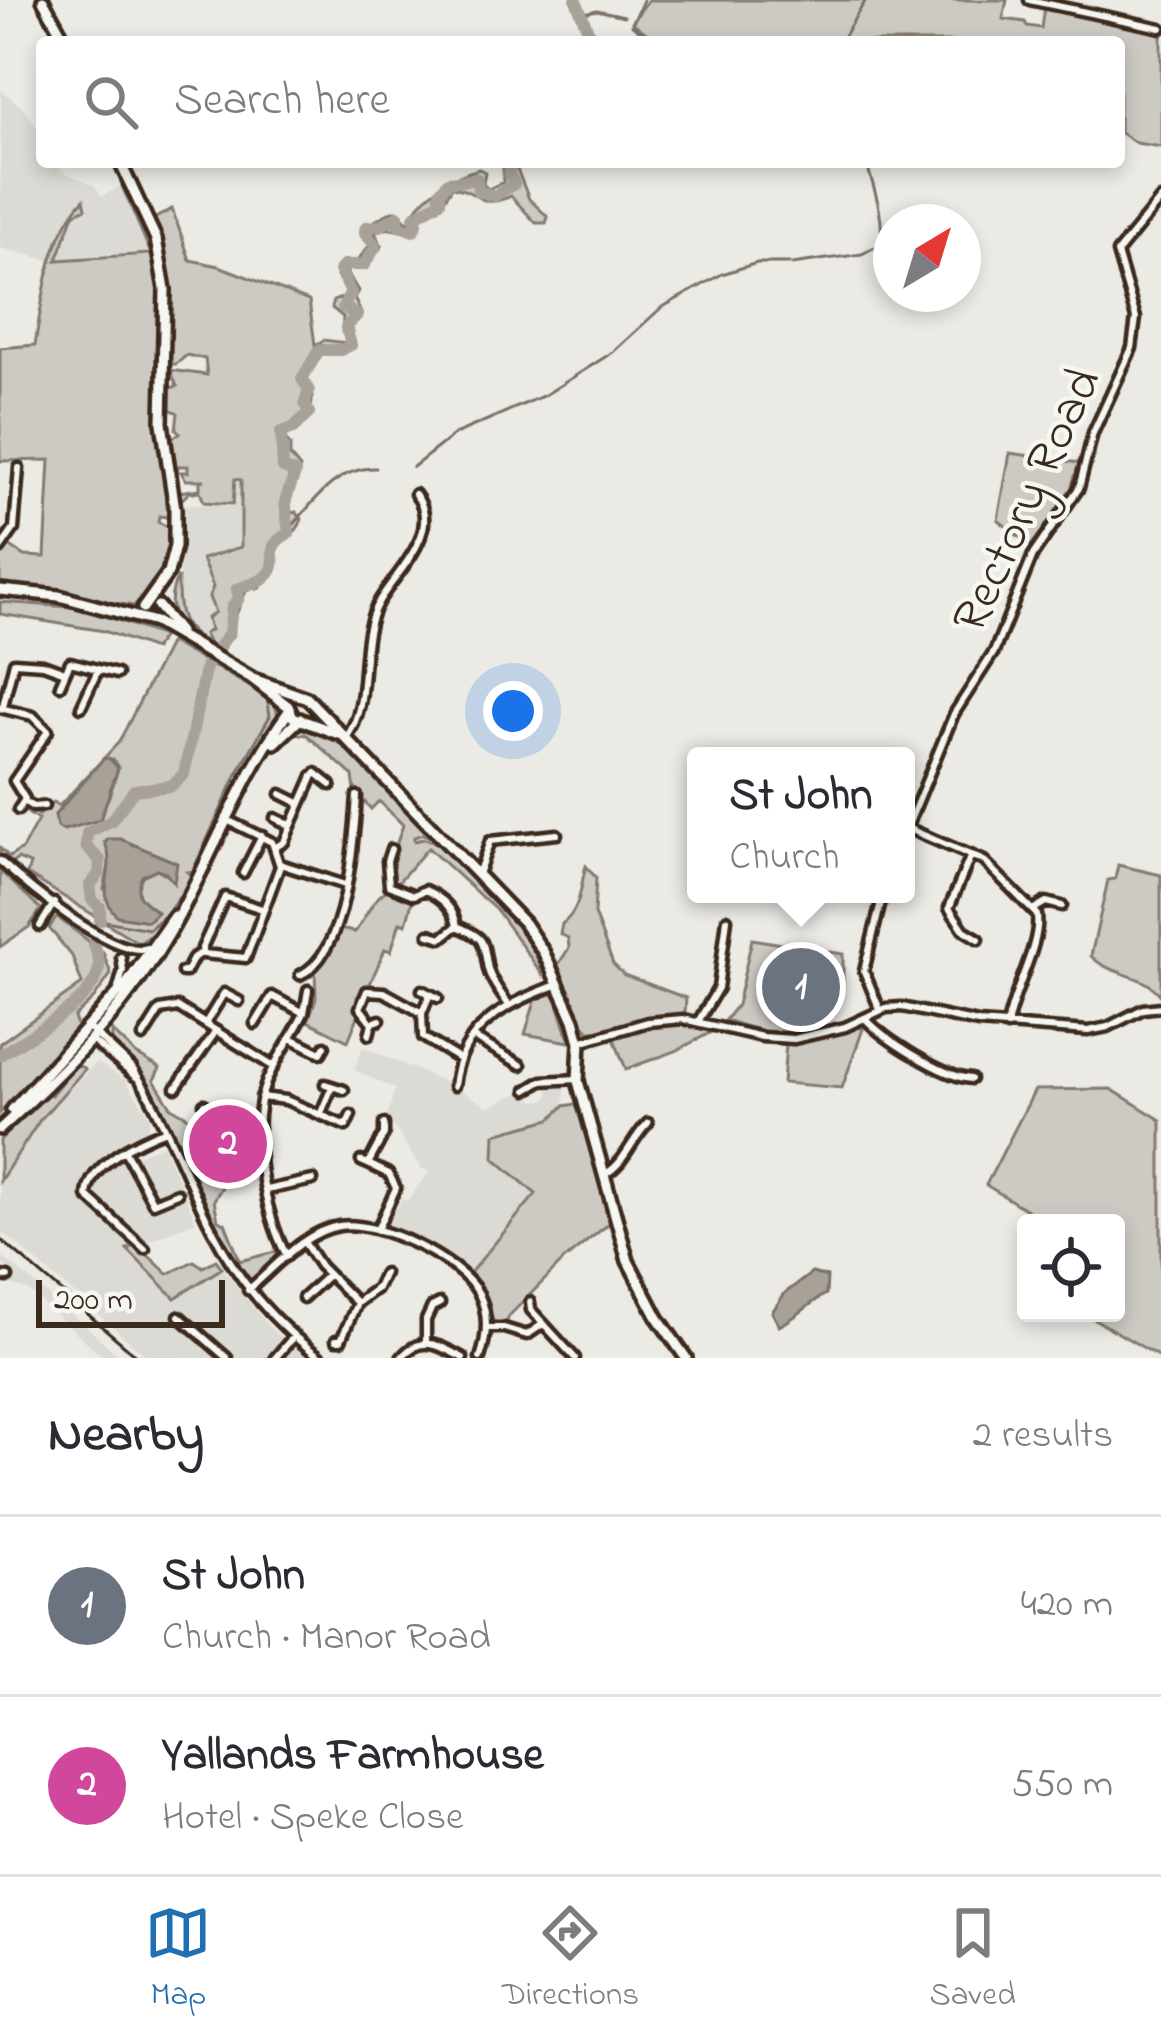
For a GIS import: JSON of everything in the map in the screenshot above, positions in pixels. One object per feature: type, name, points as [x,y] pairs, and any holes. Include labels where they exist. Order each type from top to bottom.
[{"type":"main road","points":[[43,0],[63,36]]},
{"type":"main road","points":[[123,168],[150,223],[164,277],[163,436],[176,524],[174,553],[152,612]]},
{"type":"main road","points":[[0,590],[59,596],[123,612],[152,612],[182,637],[253,679],[302,719],[342,737]]},
{"type":"main road","points":[[253,679],[307,698],[524,923],[559,984],[580,1042],[578,1079],[622,1244],[636,1279],[686,1358]]},
{"type":"main road","points":[[0,1127],[143,968],[185,903],[248,778],[298,696]]},
{"type":"main road","points":[[267,750],[310,713],[311,705]]},
{"type":"main road","points":[[143,968],[185,903]]},
{"type":"main road","points":[[80,1052],[102,1045],[105,1015]]},
{"type":"main road","points":[[0,1127],[80,1052],[89,1033]]},
{"type":"street","points":[[1029,0],[1161,28]]},
{"type":"street","name":"Rectory Road","points":[[915,809],[954,714],[994,652],[1038,544],[1079,488],[1093,433],[1136,329],[1117,253],[1161,199]]},
{"type":"street","points":[[0,549],[14,529],[19,468]]},
{"type":"street","points":[[6,487],[16,488]]},
{"type":"street","points":[[342,737],[354,720],[377,603],[400,577],[427,518],[415,494]]},
{"type":"street","points":[[44,806],[35,808],[25,802],[14,781],[47,735],[47,728],[33,716],[2,707],[14,662],[43,664],[65,672]]},
{"type":"street","points":[[60,685],[72,662],[117,674]]},
{"type":"street","points":[[81,707],[98,670]]},
{"type":"street","points":[[276,847],[284,842],[313,769],[331,785]]},
{"type":"street","points":[[281,794],[299,803]]},
{"type":"street","points":[[915,798],[919,800]]},
{"type":"street","points":[[300,975],[308,972],[332,938],[346,886],[359,801]]},
{"type":"street","points":[[18,810],[25,802]]},
{"type":"street","points":[[275,818],[290,825]]},
{"type":"street","points":[[182,972],[202,953],[246,958],[280,864],[276,847],[227,820]]},
{"type":"street","points":[[915,833],[988,864],[1034,909],[1039,927],[1011,1000],[1007,1026]]},
{"type":"street","points":[[477,877],[490,841],[557,834]]},
{"type":"street","points":[[243,873],[262,836]]},
{"type":"street","points":[[389,885],[383,860],[391,849]]},
{"type":"street","points":[[970,855],[946,912],[972,939]]},
{"type":"street","points":[[0,861],[113,944],[146,949],[157,940]]},
{"type":"street","points":[[280,864],[346,886]]},
{"type":"street","points":[[378,892],[389,885]]},
{"type":"street","points":[[389,885],[414,895],[425,890],[450,908],[457,926],[484,942],[490,974],[508,1004]]},
{"type":"street","points":[[202,953],[225,897],[262,909]]},
{"type":"street","points":[[1034,909],[1050,901],[1062,906]]},
{"type":"street","points":[[40,926],[54,903]]},
{"type":"street","points":[[880,1010],[864,970],[881,903]]},
{"type":"street","points":[[699,1020],[718,988],[728,919]]},
{"type":"street","points":[[429,934],[443,941],[457,926]]},
{"type":"street","points":[[105,1015],[123,975],[121,957],[113,944]]},
{"type":"street","points":[[127,949],[143,968]]},
{"type":"street","points":[[121,957],[143,968]]},
{"type":"street","points":[[454,1086],[459,1060],[486,1018],[559,984]]},
{"type":"street","points":[[287,1256],[266,1190],[259,1127],[261,1097],[304,1013],[308,990]]},
{"type":"street","points":[[369,1035],[376,1022],[360,1008],[368,991],[384,992],[422,1013]]},
{"type":"street","points":[[206,1024],[220,992],[238,1001]]},
{"type":"street","points":[[430,994],[422,1013],[423,1036],[459,1060]]},
{"type":"street","points":[[255,1019],[272,996],[304,1013]]},
{"type":"street","points":[[143,1037],[148,1017],[174,1006],[274,1067]]},
{"type":"street","points":[[580,1042],[648,1022],[699,1020],[785,1039],[845,1027],[880,1010],[902,1007],[1007,1026],[1096,1030],[1143,1009],[1161,1007]]},
{"type":"street","points":[[865,1018],[910,1051],[956,1077],[971,1079]]},
{"type":"street","points":[[176,1088],[181,1074],[204,1053],[216,1031]]},
{"type":"street","points":[[89,1033],[138,1078],[220,1250],[248,1290],[322,1358]]},
{"type":"street","points":[[472,1036],[521,1065]]},
{"type":"street","points":[[291,1038],[322,1053]]},
{"type":"street","points":[[527,1090],[542,1081],[578,1079]]},
{"type":"street","points":[[320,1115],[328,1085],[344,1090]]},
{"type":"street","points":[[261,1097],[286,1100],[346,1126],[351,1115]]},
{"type":"street","points":[[210,1104],[242,1125],[259,1127]]},
{"type":"street","points":[[605,1174],[617,1167],[635,1135],[648,1123]]},
{"type":"street","points":[[377,1230],[397,1188],[389,1174],[364,1163],[387,1136],[384,1124]]},
{"type":"street","points":[[145,1249],[87,1196],[92,1179],[125,1150],[166,1130]]},
{"type":"street","points":[[125,1150],[153,1203],[177,1193]]},
{"type":"street","points":[[266,1190],[313,1180]]},
{"type":"street","points":[[248,1290],[304,1242],[342,1225],[377,1230],[462,1273],[478,1292],[486,1328],[479,1358]]},
{"type":"street","points":[[304,1242],[357,1304]]},
{"type":"street","points":[[303,1298],[328,1275]]},
{"type":"street","points":[[340,1342],[357,1304],[385,1278]]},
{"type":"street","points":[[530,1302],[531,1310],[575,1358]]},
{"type":"street","points":[[426,1343],[426,1320],[432,1307],[440,1304]]},
{"type":"street","points":[[179,1316],[227,1358]]},
{"type":"street","points":[[486,1328],[527,1336],[543,1324]]},
{"type":"street","points":[[275,1358],[294,1336]]},
{"type":"street","points":[[401,1358],[413,1346],[426,1343],[463,1358]]},
{"type":"shaded area","points":[[648,0],[1007,0],[1003,19],[1027,26],[1041,28],[1044,7],[1161,31],[1161,147],[1125,136],[1125,36],[656,36],[632,22]]},
{"type":"shaded area","points":[[1,90],[36,125],[36,168],[61,168],[95,186],[102,196],[122,186],[151,254],[52,261],[0,248]]},
{"type":"shaded area","points":[[503,168],[516,168],[529,199],[548,217],[546,223],[536,223],[511,196],[486,201],[452,187],[440,207],[422,214],[414,234],[380,230],[375,233],[382,246],[364,268],[345,269],[358,291],[354,298],[361,313],[350,325],[354,342],[344,352],[322,352],[306,377],[313,393],[310,418],[283,437],[300,468],[289,494],[291,513],[302,519],[279,545],[260,588],[247,589],[221,650],[198,639],[180,624],[174,614],[173,591],[178,577],[182,617],[191,632],[209,644],[204,634],[210,630],[207,618],[215,612],[209,597],[213,587],[202,559],[241,547],[241,480],[235,479],[233,504],[204,502],[200,492],[190,492],[180,501],[178,492],[200,489],[200,481],[205,480],[186,480],[181,472],[188,472],[188,466],[178,466],[176,486],[166,427],[172,438],[180,433],[178,413],[170,409],[170,388],[177,386],[170,370],[207,375],[205,359],[187,355],[176,364],[167,364],[167,280],[152,220],[172,209],[190,260],[219,266],[309,301],[315,345],[324,340],[346,343],[343,317],[332,308],[333,301],[346,291],[337,276],[343,261],[357,261],[370,245],[361,229],[392,211],[408,223],[428,196],[479,169],[485,172],[483,184],[488,189],[503,182]]},
{"type":"shaded area","points":[[127,185],[147,223],[161,279],[159,425],[173,518],[159,516],[158,522],[173,529],[161,576],[134,606],[0,586],[0,552],[9,546],[24,556],[45,557],[50,460],[0,461],[0,348],[35,345],[55,249],[72,214],[84,199],[86,208],[74,214],[57,260],[151,254],[122,186]]},
{"type":"shaded area","points":[[1010,453],[1079,463],[1069,496],[1031,546],[998,520]]},
{"type":"shaded area","points":[[235,479],[241,479],[242,547],[211,646],[188,633],[178,612],[181,505],[233,504]]},
{"type":"shaded area","points":[[0,602],[84,608],[163,636],[154,649],[104,631],[0,614]]},
{"type":"shaded area","points":[[170,642],[274,700],[278,716],[245,773],[240,774],[196,871],[187,872],[193,877],[182,896],[163,923],[139,943],[27,874],[30,864],[18,859],[12,863],[0,854],[0,848],[9,857],[22,849],[38,820],[25,811],[21,814],[27,808],[39,815],[53,802],[59,806],[119,742]],"holes":[[[113,759],[118,768],[102,810],[87,822],[63,830],[55,815],[103,760]],[[105,843],[176,863],[170,877],[157,869],[142,876],[138,897],[155,910],[104,889],[111,857]]]},
{"type":"shaded area","points":[[304,727],[358,758],[433,838],[423,834],[414,841],[425,839],[446,850],[479,882],[514,922],[542,974],[498,912],[428,848],[398,882],[415,891],[406,924],[400,922],[391,951],[385,949],[369,986],[357,997],[359,1014],[348,1041],[308,1021],[316,998],[315,969],[338,929],[355,932],[375,901],[391,888],[391,860],[403,825],[379,801],[371,809],[355,791],[353,776],[307,735],[294,733]]},
{"type":"shaded area","points":[[109,758],[118,768],[100,820],[63,830],[57,827],[55,815],[103,759]]},
{"type":"shaded area","points":[[108,839],[121,839],[177,863],[174,883],[157,869],[142,876],[138,893],[157,912],[148,921],[117,916],[110,907]]},
{"type":"shaded area","points":[[1118,865],[1161,875],[1161,996],[1146,983],[1091,956],[1108,880],[1115,879]]},
{"type":"shaded area","points":[[586,866],[596,878],[594,914],[613,964],[624,975],[686,998],[685,1014],[599,1031],[589,1031],[583,1024],[558,965],[569,948],[568,938],[560,934],[562,924],[577,904]]},
{"type":"shaded area","points":[[0,871],[41,909],[29,927],[0,947]]},
{"type":"shaded area","points":[[57,917],[103,952],[111,974],[74,1017],[77,1027],[0,1113],[0,1043],[82,984],[72,956],[49,928]]},
{"type":"shaded area","points":[[752,939],[843,954],[843,988],[819,997],[823,1031],[773,1033],[725,1020],[737,1005]]},
{"type":"shaded area","points":[[551,994],[570,1042],[525,1034],[536,998]]},
{"type":"shaded area","points":[[661,1022],[694,1022],[717,1029],[676,1051],[626,1069],[613,1036]]},
{"type":"shaded area","points":[[857,1026],[863,1029],[842,1088],[783,1083],[786,1043]]},
{"type":"shaded area","points":[[112,1031],[160,1068],[154,1080],[171,1107],[192,1119],[183,1134],[244,1163],[232,1170],[214,1200],[218,1220],[225,1223],[240,1261],[275,1252],[276,1243],[277,1259],[256,1279],[246,1280],[233,1266],[158,1105],[112,1046]]},
{"type":"shaded area","points":[[363,1047],[489,1107],[520,1092],[537,1102],[548,1098],[550,1085],[565,1085],[564,1106],[551,1119],[495,1134],[494,1158],[537,1193],[469,1274],[456,1260],[387,1225],[402,1199],[407,1201],[430,1171],[421,1169],[387,1116],[395,1089],[354,1070]]},
{"type":"shaded area","points":[[96,1062],[125,1080],[151,1118],[147,1132],[115,1152],[128,1159],[163,1145],[196,1221],[127,1250],[175,1298],[222,1268],[269,1327],[293,1349],[300,1348],[313,1358],[149,1358],[0,1230],[0,1181],[40,1120]]},
{"type":"shaded area","points":[[76,1064],[85,1069],[40,1120],[0,1181],[0,1140],[46,1092],[51,1095]]},
{"type":"shaded area","points":[[1111,1089],[1161,1120],[1161,1358],[1099,1322],[1125,1322],[1125,1214],[1033,1214],[986,1185],[1035,1090]]},
{"type":"shaded area","points":[[576,1104],[611,1222],[565,1259],[506,1324],[494,1323],[469,1274],[536,1194],[494,1158],[495,1134],[551,1119],[564,1106]]},
{"type":"shaded area","points":[[137,1245],[168,1274],[194,1261],[203,1267],[216,1260],[222,1268],[175,1298],[127,1249]]},
{"type":"shaded area","points":[[0,1255],[121,1358],[105,1358],[28,1290],[9,1284],[9,1269],[0,1262]]},
{"type":"shaded area","points":[[812,1273],[827,1277],[826,1294],[779,1326],[772,1312],[785,1293]]},
{"type":"waterway","points":[[576,0],[588,36]]},
{"type":"waterway","points":[[643,0],[632,25],[649,36]]},
{"type":"waterway","points":[[844,36],[866,0]]},
{"type":"waterway","points":[[580,14],[597,10],[624,16]]},
{"type":"waterway","points":[[100,920],[90,885],[99,874],[100,860],[86,847],[87,833],[111,821],[134,790],[171,786],[184,774],[206,665],[229,633],[237,589],[267,576],[275,544],[289,533],[285,502],[295,473],[283,468],[281,432],[309,413],[305,403],[309,390],[302,379],[319,350],[351,345],[346,327],[357,315],[343,307],[351,293],[340,270],[345,265],[364,265],[376,246],[365,233],[366,227],[380,226],[398,216],[398,225],[413,231],[414,217],[440,202],[440,192],[448,182],[477,179],[478,191],[495,196],[514,184],[510,168]]},
{"type":"waterway","points":[[792,264],[862,254],[879,245],[880,215],[868,168]]},
{"type":"waterway","points":[[413,467],[455,434],[545,395],[613,352],[661,308],[722,274],[757,263],[789,263]]},
{"type":"waterway","points":[[290,529],[337,480],[376,468]]},
{"type":"waterway","points":[[100,920],[149,929],[167,914],[185,888],[237,774],[270,716],[267,696]]},
{"type":"waterway","points":[[0,1055],[83,997],[99,969],[94,944]]},
{"type":"railway","points":[[0,1239],[139,1358]]},
{"type":"place","name":"St John","points":[[801,987]]},
{"type":"place","name":"Yallands Farmhouse","points":[[228,1144]]}]
